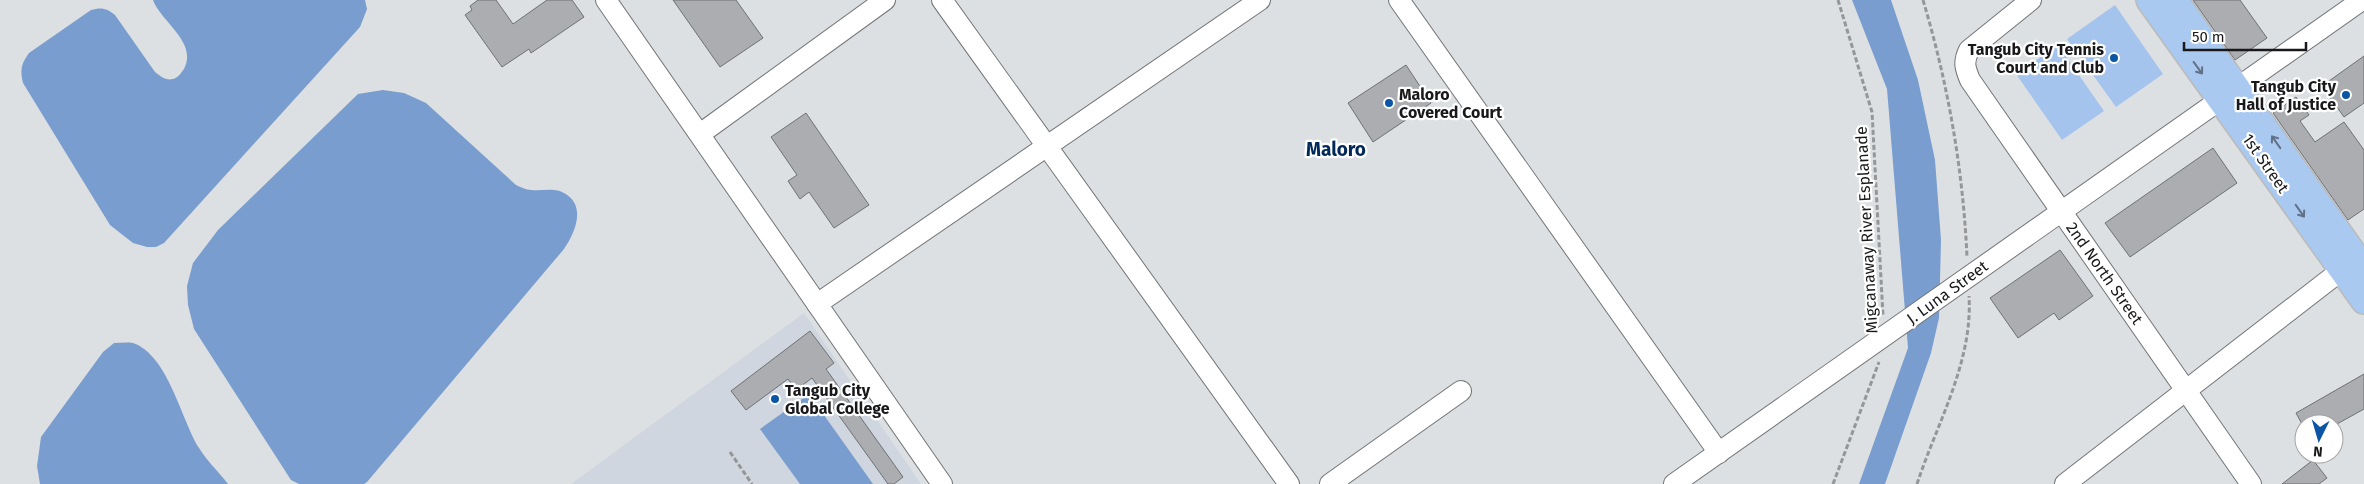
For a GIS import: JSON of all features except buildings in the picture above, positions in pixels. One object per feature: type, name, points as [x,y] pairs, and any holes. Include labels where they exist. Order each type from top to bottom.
[{"type":"main road","name":"1st Street","points":[[2150,0],[2229,94],[2357,263],[2364,301]]},
{"type":"main road","name":"1st Street","points":[[2175,0],[2229,94]]},
{"type":"street","points":[[606,0],[942,484]]},
{"type":"street","points":[[700,134],[885,0]]},
{"type":"street","points":[[942,0],[1289,484]]},
{"type":"street","points":[[818,304],[1260,0]]},
{"type":"street","points":[[1399,0],[1718,453]]},
{"type":"street","name":"2nd North Street","points":[[2031,0],[1979,39],[1968,50],[1964,59],[1964,68],[1970,80],[2251,484]]},
{"type":"street","name":"J. Luna Street","points":[[1674,484],[2362,0]]},
{"type":"street","points":[[2065,484],[2186,390],[2357,263]]},
{"type":"street","points":[[1330,484],[1461,390]]},
{"type":"path","name":"Migcanaway River Esplanade","points":[[1833,484],[1875,376],[1884,337],[1872,112],[1838,0]]},
{"type":"path","points":[[1917,484],[1930,444],[1959,375],[1968,338],[1970,303],[1965,207],[1952,116],[1923,0]]},
{"type":"path","points":[[730,452],[752,484]]},
{"type":"shaded area","points":[[153,0],[365,0],[367,9],[360,27],[164,243],[156,247],[147,247],[133,243],[110,225],[23,83],[21,71],[29,53],[91,10],[101,8],[115,15],[155,72],[166,79],[176,78],[184,69],[187,59],[186,50],[177,33]]},
{"type":"shaded area","points":[[1852,0],[1891,0],[1918,80],[1935,160],[1941,240],[1939,318],[1931,353],[1885,484],[1859,484],[1908,348],[1887,89]]},
{"type":"shaded area","points":[[2115,5],[2163,74],[2116,107],[2067,39]]},
{"type":"shaded area","points":[[2058,45],[2104,111],[2062,140],[2016,74]]},
{"type":"shaded area","points":[[383,90],[404,93],[426,103],[516,185],[529,190],[558,191],[570,197],[575,204],[577,219],[572,235],[564,249],[367,482],[364,484],[299,484],[291,480],[194,329],[188,305],[187,286],[193,263],[218,230],[358,94]]},
{"type":"shaded area","name":"Tangub City Global College","points":[[804,313],[921,484],[571,484]]},
{"type":"shaded area","points":[[114,343],[133,343],[145,350],[156,360],[165,374],[192,436],[199,448],[228,484],[40,484],[37,466],[41,437],[103,352]]},
{"type":"shaded area","points":[[809,394],[873,484],[800,484],[760,429]]},
{"type":"place","name":"Tangub City Tennis Court and Club","points":[[2114,58]]},
{"type":"place","name":"Tangub City Hall of Justice","points":[[2346,95]]},
{"type":"place","name":"Maloro Covered Court","points":[[1389,103]]},
{"type":"place","name":"Tangub City Global College","points":[[775,399]]},
{"type":"district","name":"Maloro","points":[[1336,149]]}]
